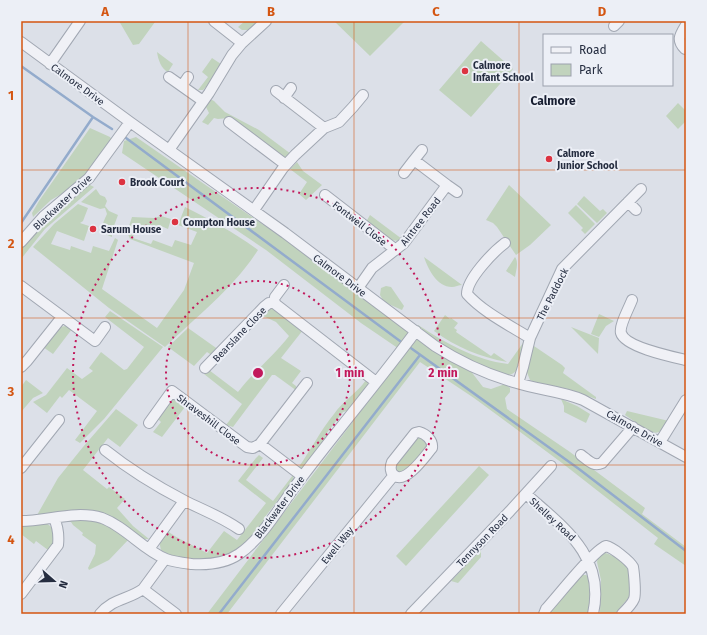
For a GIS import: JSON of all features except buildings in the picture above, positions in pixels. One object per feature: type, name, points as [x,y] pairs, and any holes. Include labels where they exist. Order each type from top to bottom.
[{"type":"street","points":[[50,64],[80,21]]},
{"type":"street","points":[[214,21],[242,43]]},
{"type":"street","points":[[169,150],[203,101],[224,67],[242,43],[266,21]]},
{"type":"street","points":[[685,49],[681,45],[680,40],[686,24]]},
{"type":"street","name":"Calmore Drive","points":[[21,42],[254,210],[435,346],[463,362],[496,376],[518,384],[572,395],[595,405],[686,457]]},
{"type":"street","points":[[169,77],[203,101]]},
{"type":"street","points":[[182,86],[188,77]]},
{"type":"street","points":[[291,88],[280,95],[324,128]]},
{"type":"street","points":[[254,210],[286,165],[324,128],[339,122],[354,107],[363,95]]},
{"type":"street","name":"Blackwater Drive","points":[[21,242],[44,216],[89,178],[130,122]]},
{"type":"street","points":[[229,122],[286,165]]},
{"type":"street","points":[[404,173],[422,150]]},
{"type":"street","points":[[414,160],[458,192]]},
{"type":"street","name":"Aintree Road","points":[[358,288],[372,268],[383,258],[396,250],[412,233],[447,185]]},
{"type":"street","name":"The Paddock","points":[[518,384],[530,338],[562,269],[641,189]]},
{"type":"street","name":"Fontwell Close","points":[[325,195],[396,250]]},
{"type":"street","points":[[628,202],[636,210]]},
{"type":"street","points":[[505,243],[486,260],[467,288],[467,294],[492,314],[530,338]]},
{"type":"street","name":"Bearslane Close","points":[[274,303],[275,297],[284,285]]},
{"type":"street","points":[[22,289],[95,341],[105,327]]},
{"type":"street","points":[[632,300],[621,327],[621,332],[626,340],[664,355],[686,360]]},
{"type":"street","name":"Bearslane Close","points":[[205,368],[264,307],[269,303],[274,303],[376,382]]},
{"type":"street","points":[[21,367],[62,317]]},
{"type":"street","name":"Blackwater Drive","points":[[21,521],[81,515],[93,516],[119,527],[165,559],[193,564],[210,564],[224,561],[238,555],[252,543],[263,530],[302,476],[416,331]]},
{"type":"street","points":[[302,476],[260,444],[307,383]]},
{"type":"street","name":"Shraveshill Close","points":[[148,423],[172,391],[247,447],[253,448],[260,444]]},
{"type":"street","points":[[660,442],[686,400]]},
{"type":"street","points":[[21,468],[59,420]]},
{"type":"street","points":[[581,455],[594,464],[598,465],[602,463],[633,427]]},
{"type":"street","points":[[415,433],[422,433],[431,440],[433,443],[432,448],[410,474],[405,477],[394,475],[390,466],[392,462],[415,433]]},
{"type":"street","points":[[105,450],[150,482],[184,501],[214,514],[239,529]]},
{"type":"street","name":"Tennyson Road","points":[[411,614],[551,466]]},
{"type":"street","name":"Ewell Way","points":[[281,614],[394,475]]},
{"type":"street","name":"Shelley Road","points":[[526,494],[574,537],[588,562],[594,585],[593,614]]},
{"type":"street","points":[[149,549],[184,501]]},
{"type":"street","points":[[21,594],[58,545],[58,531],[54,518]]},
{"type":"street","points":[[544,614],[546,609],[588,562],[599,550],[606,546],[612,548],[631,564],[633,569],[635,597],[633,602],[622,614]]},
{"type":"street","points":[[100,614],[113,602],[137,593],[143,589],[165,559]]},
{"type":"street","points":[[143,589],[176,614]]},
{"type":"green space","points":[[119,21],[155,22],[139,44],[133,45]]},
{"type":"green space","points":[[245,21],[257,21],[249,30],[242,30],[238,27]]},
{"type":"green space","points":[[334,21],[405,21],[370,56]]},
{"type":"green space","points":[[481,41],[513,69],[471,117],[439,90]]},
{"type":"green space","points":[[157,52],[173,64],[168,72],[159,61]]},
{"type":"green space","points":[[212,58],[221,64],[206,87],[203,90],[198,90],[208,77],[202,72]]},
{"type":"green space","points":[[210,99],[225,112],[259,130],[291,154],[287,157],[282,157],[228,118],[214,118],[208,125],[202,122],[209,113],[206,107]]},
{"type":"green space","points":[[678,103],[686,111],[686,121],[678,129],[666,116]]},
{"type":"green space","points":[[90,128],[110,137],[112,140],[83,179],[51,200],[33,217],[32,213],[39,201]]},
{"type":"green space","points":[[136,137],[284,239],[410,333],[470,370],[483,387],[491,389],[505,384],[510,388],[510,392],[505,398],[507,409],[570,452],[645,508],[642,514],[686,547],[686,566],[654,544],[658,538],[562,463],[474,398],[420,362],[227,614],[207,614],[405,353],[361,323],[266,250],[122,153],[124,141]]},
{"type":"green space","points":[[297,162],[303,171],[322,185],[306,200],[299,194],[307,182],[290,169]]},
{"type":"green space","points":[[90,185],[94,187],[45,229],[21,259],[21,247],[36,227],[86,186]]},
{"type":"green space","points":[[509,185],[551,225],[530,245],[516,255],[497,227],[493,223],[486,220]]},
{"type":"green space","points":[[96,189],[100,195],[105,197],[107,201],[105,206],[109,211],[118,215],[112,231],[112,237],[105,233],[102,228],[107,214],[105,208],[100,209],[81,202]]},
{"type":"green space","points":[[584,196],[600,211],[603,209],[607,213],[597,223],[577,204]]},
{"type":"green space","points":[[78,204],[88,208],[83,221],[80,223],[89,226],[84,241],[57,231],[51,244],[70,250],[71,246],[91,253],[93,246],[109,251],[115,238],[118,240],[102,289],[157,328],[184,290],[194,263],[130,239],[127,232],[132,217],[154,218],[161,216],[171,219],[168,229],[161,226],[159,230],[155,231],[138,225],[133,238],[151,244],[153,240],[172,247],[175,240],[191,245],[197,232],[178,225],[185,207],[223,227],[258,250],[226,290],[165,347],[109,308],[33,247],[54,224]]},
{"type":"green space","points":[[576,205],[595,224],[585,234],[581,230],[583,228],[568,213]]},
{"type":"green space","points":[[370,215],[402,239],[399,241],[391,240],[366,222]]},
{"type":"green space","points":[[424,257],[462,285],[452,287],[442,284],[431,272]]},
{"type":"green space","points":[[515,257],[517,264],[515,277],[506,271]]},
{"type":"green space","points":[[386,286],[391,287],[404,306],[402,310],[384,302],[380,295],[381,288]]},
{"type":"green space","points":[[274,308],[303,330],[281,358],[301,371],[292,383],[296,386],[297,391],[275,375],[272,375],[233,427],[226,425],[242,404],[204,374],[209,370],[238,392],[289,336],[276,322],[261,315]]},
{"type":"green space","points":[[110,311],[163,347],[104,419],[80,443],[75,440],[97,411],[69,390],[62,398],[60,396],[47,413],[33,402],[46,395],[67,368],[82,379],[93,371],[89,368],[101,352],[124,370],[127,369],[144,347],[105,317]]},
{"type":"green space","points":[[599,314],[614,321],[606,326],[599,337],[591,334]]},
{"type":"green space","points":[[445,315],[458,323],[454,328],[457,330],[456,332],[491,356],[494,353],[507,362],[469,351],[434,331]]},
{"type":"green space","points":[[418,325],[461,350],[496,362],[508,364],[523,343],[520,365],[515,372],[510,375],[502,374],[453,351],[417,327]]},
{"type":"green space","points":[[66,326],[72,329],[53,354],[43,347],[59,327]]},
{"type":"green space","points":[[571,327],[599,338],[598,354]]},
{"type":"green space","points":[[188,328],[219,350],[215,354],[210,354],[207,352],[194,366],[168,347]]},
{"type":"green space","points":[[531,344],[562,365],[565,368],[563,373],[596,397],[596,399],[568,389],[530,380],[526,370]]},
{"type":"green space","points":[[26,380],[43,393],[33,398],[21,412],[21,387]]},
{"type":"green space","points":[[366,380],[368,382],[368,387],[351,410],[343,412],[326,434],[325,444],[303,468],[298,468],[329,420]]},
{"type":"green space","points":[[175,399],[185,407],[162,437],[153,432],[161,422],[158,419],[171,400]]},
{"type":"green space","points":[[561,399],[590,414],[586,423],[564,412],[564,406]]},
{"type":"green space","points":[[116,409],[138,425],[120,447],[108,438],[83,470],[107,489],[109,487],[125,499],[117,508],[133,526],[149,539],[141,539],[115,521],[36,517],[58,478]]},
{"type":"green space","points":[[627,411],[669,421],[664,428],[657,433],[651,433],[625,415]]},
{"type":"green space","points":[[421,436],[429,446],[405,473],[397,471],[394,465],[414,438]]},
{"type":"green space","points":[[259,455],[263,458],[246,480],[273,501],[293,475],[294,481],[290,489],[285,491],[265,517],[265,521],[242,548],[220,559],[199,561],[173,557],[161,550],[159,541],[166,530],[181,540],[207,553],[224,531],[237,540],[266,503],[238,481]]},
{"type":"green space","points":[[479,466],[489,475],[406,566],[396,556]]},
{"type":"green space","points":[[86,519],[106,523],[129,539],[109,560],[89,570],[88,568],[95,554],[96,545],[82,535],[83,533],[71,522],[64,522],[66,520]]},
{"type":"green space","points":[[21,524],[48,524],[54,531],[56,538],[51,550],[48,550],[36,541],[34,544],[21,534]]},
{"type":"green space","points":[[481,550],[481,557],[459,582],[451,581]]},
{"type":"green space","points":[[605,553],[621,561],[629,571],[629,597],[615,614],[601,614],[600,612],[601,580],[597,562],[598,558]]},
{"type":"green space","points":[[580,575],[586,575],[591,583],[592,593],[590,614],[550,614],[551,607]]},
{"type":"waterway","points":[[21,66],[112,129]]},
{"type":"waterway","points":[[21,223],[93,117]]},
{"type":"waterway","points":[[126,138],[404,344]]},
{"type":"waterway","points":[[408,346],[579,469],[686,551]]},
{"type":"waterway","points":[[219,614],[420,355]]},
{"type":"place","name":"Calmore Infant School","points":[[465,71]]},
{"type":"place","name":"Calmore Junior School","points":[[549,159]]},
{"type":"place","name":"Brook Court","points":[[122,182]]},
{"type":"place","name":"Compton House","points":[[175,222]]},
{"type":"place","name":"Sarum House","points":[[93,229]]},
{"type":"district","name":"Calmore","points":[[553,101]]}]
